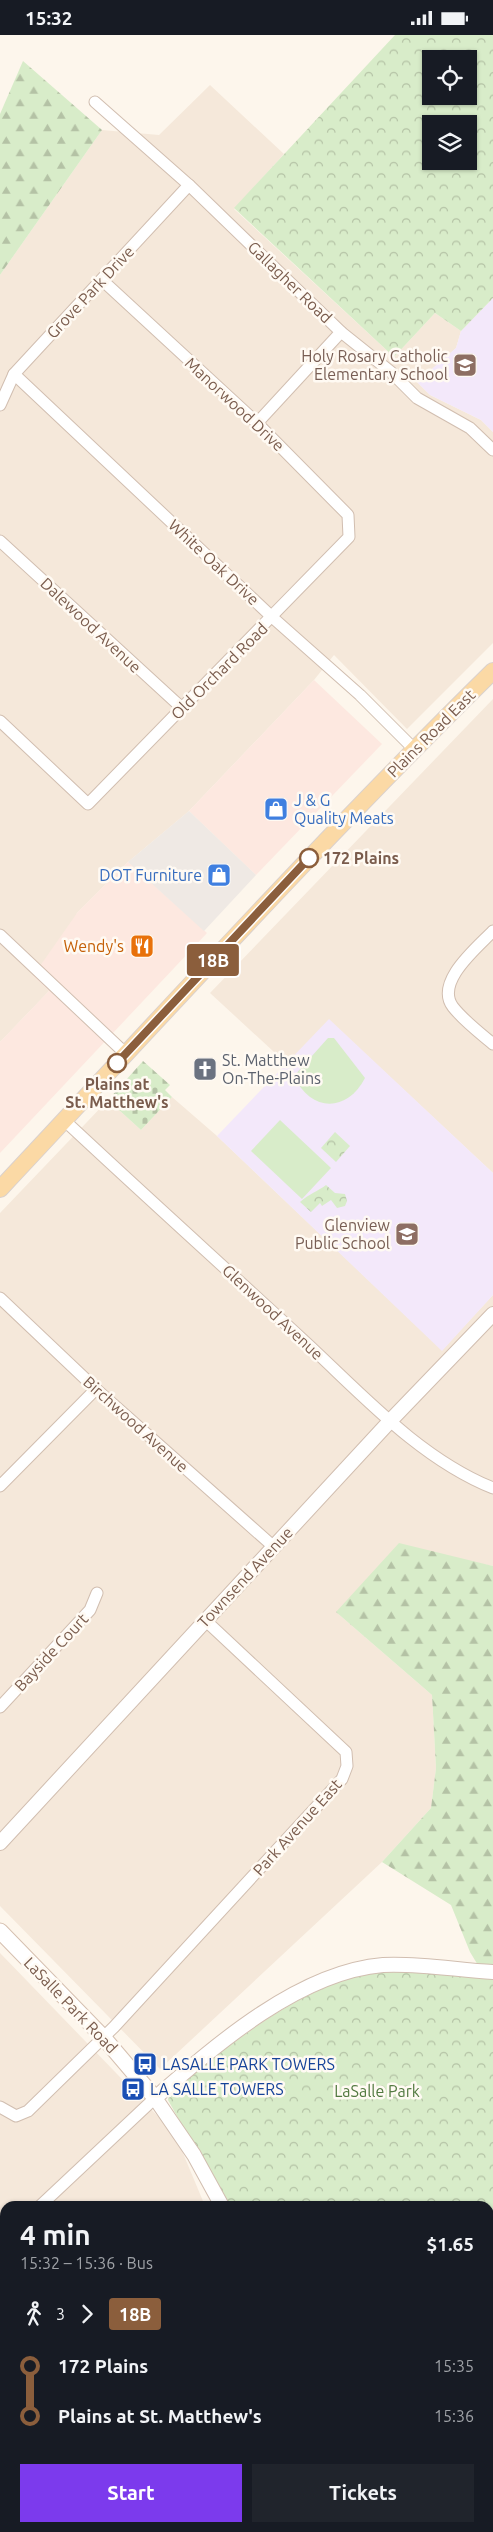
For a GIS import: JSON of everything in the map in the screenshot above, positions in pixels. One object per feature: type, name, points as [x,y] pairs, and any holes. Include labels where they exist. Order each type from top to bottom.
[{"type":"main road","name":"Plains Road East","points":[[0,1189],[253,917],[414,749],[493,671]]},
{"type":"main road","name":"LaSalle Park Road","points":[[0,1931],[104,2038],[155,2098]]},
{"type":"street","name":"Gallagher Road","points":[[95,102],[189,185],[342,332],[391,372],[417,398],[470,428],[493,450]]},
{"type":"street","name":"Grove Park Drive","points":[[0,405],[14,375],[189,185]]},
{"type":"street","name":"Manorwood Drive","points":[[102,280],[257,423],[348,515],[349,537]]},
{"type":"street","points":[[257,423],[342,332]]},
{"type":"street","name":"White Oak Drive","points":[[14,375],[272,617],[360,695],[414,749]]},
{"type":"street","name":"Old Orchard Road","points":[[0,721],[88,804],[349,537]]},
{"type":"street","name":"Dalewood Avenue","points":[[0,541],[182,709]]},
{"type":"street","points":[[493,931],[456,971],[449,989],[452,1006],[493,1044]]},
{"type":"street","points":[[0,935],[126,1054]]},
{"type":"street","name":"Glenwood Avenue","points":[[64,1120],[391,1420],[449,1467],[493,1488]]},
{"type":"street","name":"Birchwood Avenue","points":[[0,1299],[96,1389],[274,1547]]},
{"type":"street","name":"Townsend Avenue","points":[[0,1843],[391,1420],[493,1314]]},
{"type":"street","points":[[0,1486],[96,1389]]},
{"type":"street","name":"Bayside Court","points":[[0,1707],[90,1610],[97,1593]]},
{"type":"street","name":"Park Avenue East","points":[[0,2107],[16,2116],[28,2111],[104,2038],[342,1779],[347,1766],[346,1752],[205,1620]]},
{"type":"street","points":[[45,2201],[155,2098],[216,2047],[312,1984],[353,1971],[383,1965],[421,1966],[493,1973]]},
{"type":"street","name":"LaSalle Park Road","points":[[155,2098],[194,2155],[219,2201]]},
{"type":"shaded area","points":[[210,85],[284,154],[234,209],[394,357],[435,313],[461,331],[456,348],[417,382],[430,395],[481,420],[493,432],[493,643],[407,729],[334,655],[314,680],[189,811],[128,862],[77,913],[49,991],[0,1042],[0,275],[102,130],[159,135]]},
{"type":"shaded area","name":"Holy Rosary Catholic Elementary School","points":[[493,298],[493,432],[481,420],[430,395],[417,382],[456,348],[461,331]]},
{"type":"shaded area","points":[[314,680],[382,744],[256,875],[189,811]]},
{"type":"shaded area","points":[[493,699],[493,1173],[329,1020],[287,1064],[210,993]]},
{"type":"shaded area","points":[[189,811],[256,875],[204,931],[128,862]]},
{"type":"shaded area","points":[[128,862],[207,933],[0,1153],[0,1042],[49,991],[33,976],[77,913]]},
{"type":"shaded area","name":"Glenview Public School","points":[[329,1019],[493,1173],[493,1295],[442,1351],[217,1136]]},
{"type":"shaded area","points":[[172,1097],[217,1136],[442,1350],[493,1295],[493,1566],[477,1563],[336,1612],[432,1695],[436,1768],[431,1808],[382,1862],[160,2069],[0,1906],[0,1213],[108,1100],[141,1130]]},
{"type":"shaded area","points":[[0,1953],[175,2134],[203,2201],[0,2201]]},
{"type":"green space","points":[[395,35],[493,35],[493,298],[461,331],[435,313],[394,357],[234,208]]},
{"type":"green space","points":[[23,61],[102,130],[0,275],[0,114]]},
{"type":"green space","points":[[328,1038],[334,1038],[365,1078],[349,1098],[329,1104],[319,1102],[309,1096],[301,1088],[294,1076]]},
{"type":"green space","points":[[143,1061],[170,1085],[165,1090],[172,1097],[141,1130],[108,1100]]},
{"type":"green space","points":[[280,1120],[331,1168],[302,1199],[251,1151]]},
{"type":"green space","points":[[335,1132],[350,1146],[336,1162],[321,1148]]},
{"type":"green space","points":[[326,1185],[335,1193],[345,1194],[347,1201],[345,1206],[337,1208],[331,1200],[322,1206],[320,1203],[311,1212],[300,1202],[307,1197]]},
{"type":"green space","points":[[399,1543],[493,1566],[493,1990],[470,1952],[451,1905],[382,1862],[431,1808],[436,1768],[432,1695],[336,1612]]},
{"type":"green space","name":"LaSalle Park","points":[[399,1971],[493,1978],[493,2201],[224,2201],[168,2100],[169,2095],[237,2040],[290,2005],[344,1980],[372,1972]]},
{"type":"bus line","name":"18B","points":[[117,1063],[309,858]]},
{"type":"place","name":"Holy Rosary Catholic Elementary School","points":[[465,365]]},
{"type":"place","name":"J & G Quality Meats","points":[[276,809]]},
{"type":"place","name":"172 Plains","points":[[309,858]]},
{"type":"place","name":"DOT Furniture","points":[[219,875]]},
{"type":"place","name":"Wendy's","points":[[142,946]]},
{"type":"place","name":"Plains at St. Matthew's","points":[[117,1063]]},
{"type":"place","name":"St. Matthew On-The-Plains","points":[[205,1069]]},
{"type":"place","name":"Glenview Public School","points":[[407,1234]]},
{"type":"place","name":"LASALLE PARK TOWERS","points":[[145,2064]]},
{"type":"place","name":"LA SALLE TOWERS","points":[[133,2089]]}]
